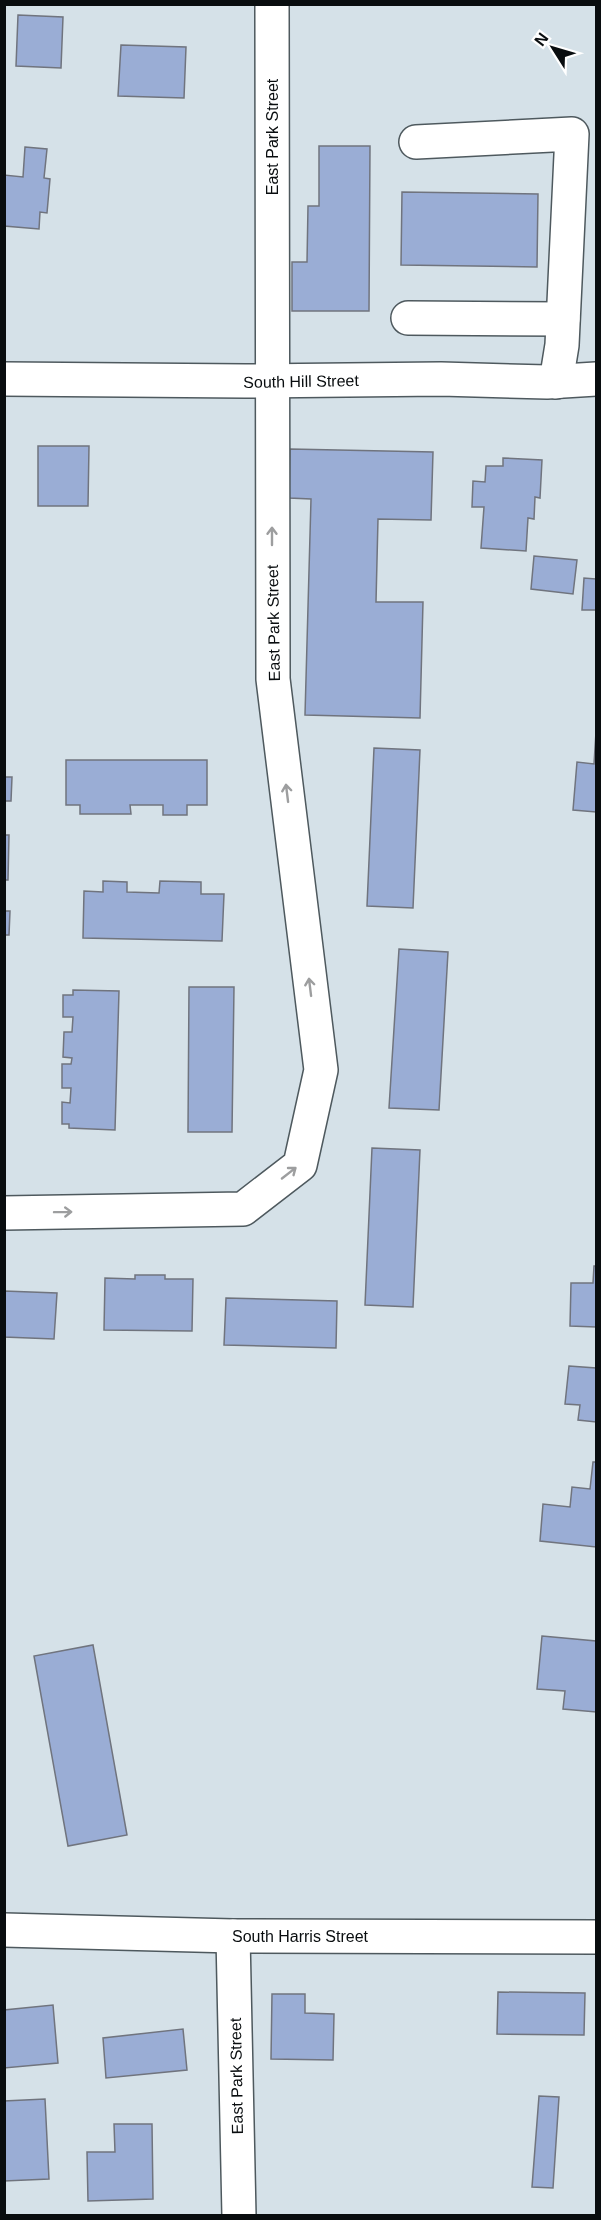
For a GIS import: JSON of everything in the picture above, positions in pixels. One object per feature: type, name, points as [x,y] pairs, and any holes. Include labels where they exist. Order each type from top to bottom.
[{"type":"street","name":"East Park Street","points":[[4,1213],[243,1209],[300,1165],[321,1070],[273,679],[272,4]]},
{"type":"street","points":[[416,142],[572,134],[562,345],[556,382]]},
{"type":"street","points":[[408,318],[563,319]]},
{"type":"street","name":"South Hill Street","points":[[4,379],[272,381],[441,379],[556,382],[597,379]]},
{"type":"street","name":"South Harris Street","points":[[4,1930],[232,1936],[597,1937]]},
{"type":"street","name":"East Park Street","points":[[232,1936],[239,2216]]},
{"type":"building","points":[[18,15],[63,17],[61,68],[16,66]]},
{"type":"building","points":[[121,45],[186,47],[184,98],[118,96]]},
{"type":"building","points":[[319,146],[370,146],[369,311],[292,311],[292,262],[307,262],[308,206],[319,206]]},
{"type":"building","points":[[25,147],[47,149],[44,178],[50,179],[47,213],[40,212],[39,229],[4,226],[4,175],[23,177]]},
{"type":"building","points":[[402,192],[538,194],[537,267],[401,265]]},
{"type":"building","points":[[38,446],[89,446],[88,506],[38,506]]},
{"type":"building","points":[[290,449],[433,452],[431,520],[378,519],[376,602],[423,602],[420,718],[305,715],[311,499],[289,498]]},
{"type":"building","points":[[503,458],[542,460],[540,498],[535,497],[534,519],[528,518],[526,551],[481,548],[484,507],[472,507],[473,481],[485,482],[486,466],[503,466]]},
{"type":"building","points":[[534,556],[577,560],[573,594],[531,589]]},
{"type":"building","points":[[584,578],[596,579],[596,610],[582,610]]},
{"type":"building","points":[[596,732],[596,812],[573,810],[577,762],[594,764]]},
{"type":"building","points":[[374,748],[420,750],[413,908],[367,906]]},
{"type":"building","points":[[66,760],[207,760],[207,805],[187,805],[187,815],[163,815],[163,805],[130,805],[131,814],[80,814],[80,805],[66,805]]},
{"type":"building","points":[[4,777],[12,777],[11,801],[4,801]]},
{"type":"building","points":[[4,835],[9,835],[8,880],[4,880]]},
{"type":"building","points":[[103,881],[127,882],[127,892],[159,893],[160,881],[201,882],[201,894],[224,894],[222,941],[83,938],[84,891],[103,892]]},
{"type":"building","points":[[4,911],[10,911],[9,935],[4,935]]},
{"type":"building","points":[[399,949],[448,952],[439,1110],[389,1108]]},
{"type":"building","points":[[189,987],[234,987],[232,1132],[188,1132]]},
{"type":"building","points":[[73,990],[119,991],[115,1130],[69,1128],[69,1124],[62,1124],[62,1102],[70,1103],[71,1088],[62,1088],[62,1064],[71,1064],[72,1058],[63,1057],[64,1032],[72,1032],[73,1017],[63,1017],[63,995],[73,995]]},
{"type":"building","points":[[372,1148],[420,1150],[413,1307],[365,1305]]},
{"type":"building","points":[[594,1266],[596,1266],[596,1327],[570,1326],[571,1283],[593,1283]]},
{"type":"building","points":[[135,1275],[165,1275],[165,1279],[193,1279],[192,1331],[104,1330],[105,1278],[135,1279]]},
{"type":"building","points":[[4,1291],[57,1293],[54,1339],[4,1337]]},
{"type":"building","points":[[226,1298],[337,1301],[336,1348],[224,1345]]},
{"type":"building","points":[[569,1366],[596,1368],[596,1422],[578,1420],[580,1405],[565,1404]]},
{"type":"building","points":[[593,1462],[596,1462],[596,1547],[540,1541],[543,1504],[570,1507],[572,1487],[590,1489]]},
{"type":"building","points":[[542,1636],[596,1641],[596,1712],[563,1709],[565,1691],[537,1689]]},
{"type":"building","points":[[93,1645],[127,1835],[68,1846],[34,1656]]},
{"type":"building","points":[[498,1992],[585,1993],[584,2035],[497,2034]]},
{"type":"building","points":[[272,1994],[305,1994],[305,2013],[334,2014],[333,2060],[271,2059]]},
{"type":"building","points":[[53,2005],[58,2063],[4,2068],[4,2010]]},
{"type":"building","points":[[183,2029],[187,2070],[106,2078],[103,2038]]},
{"type":"building","points":[[539,2096],[559,2097],[553,2188],[532,2187]]},
{"type":"building","points":[[45,2099],[49,2179],[4,2181],[4,2101]]},
{"type":"building","points":[[114,2124],[152,2124],[153,2199],[88,2201],[87,2152],[115,2152]]}]
